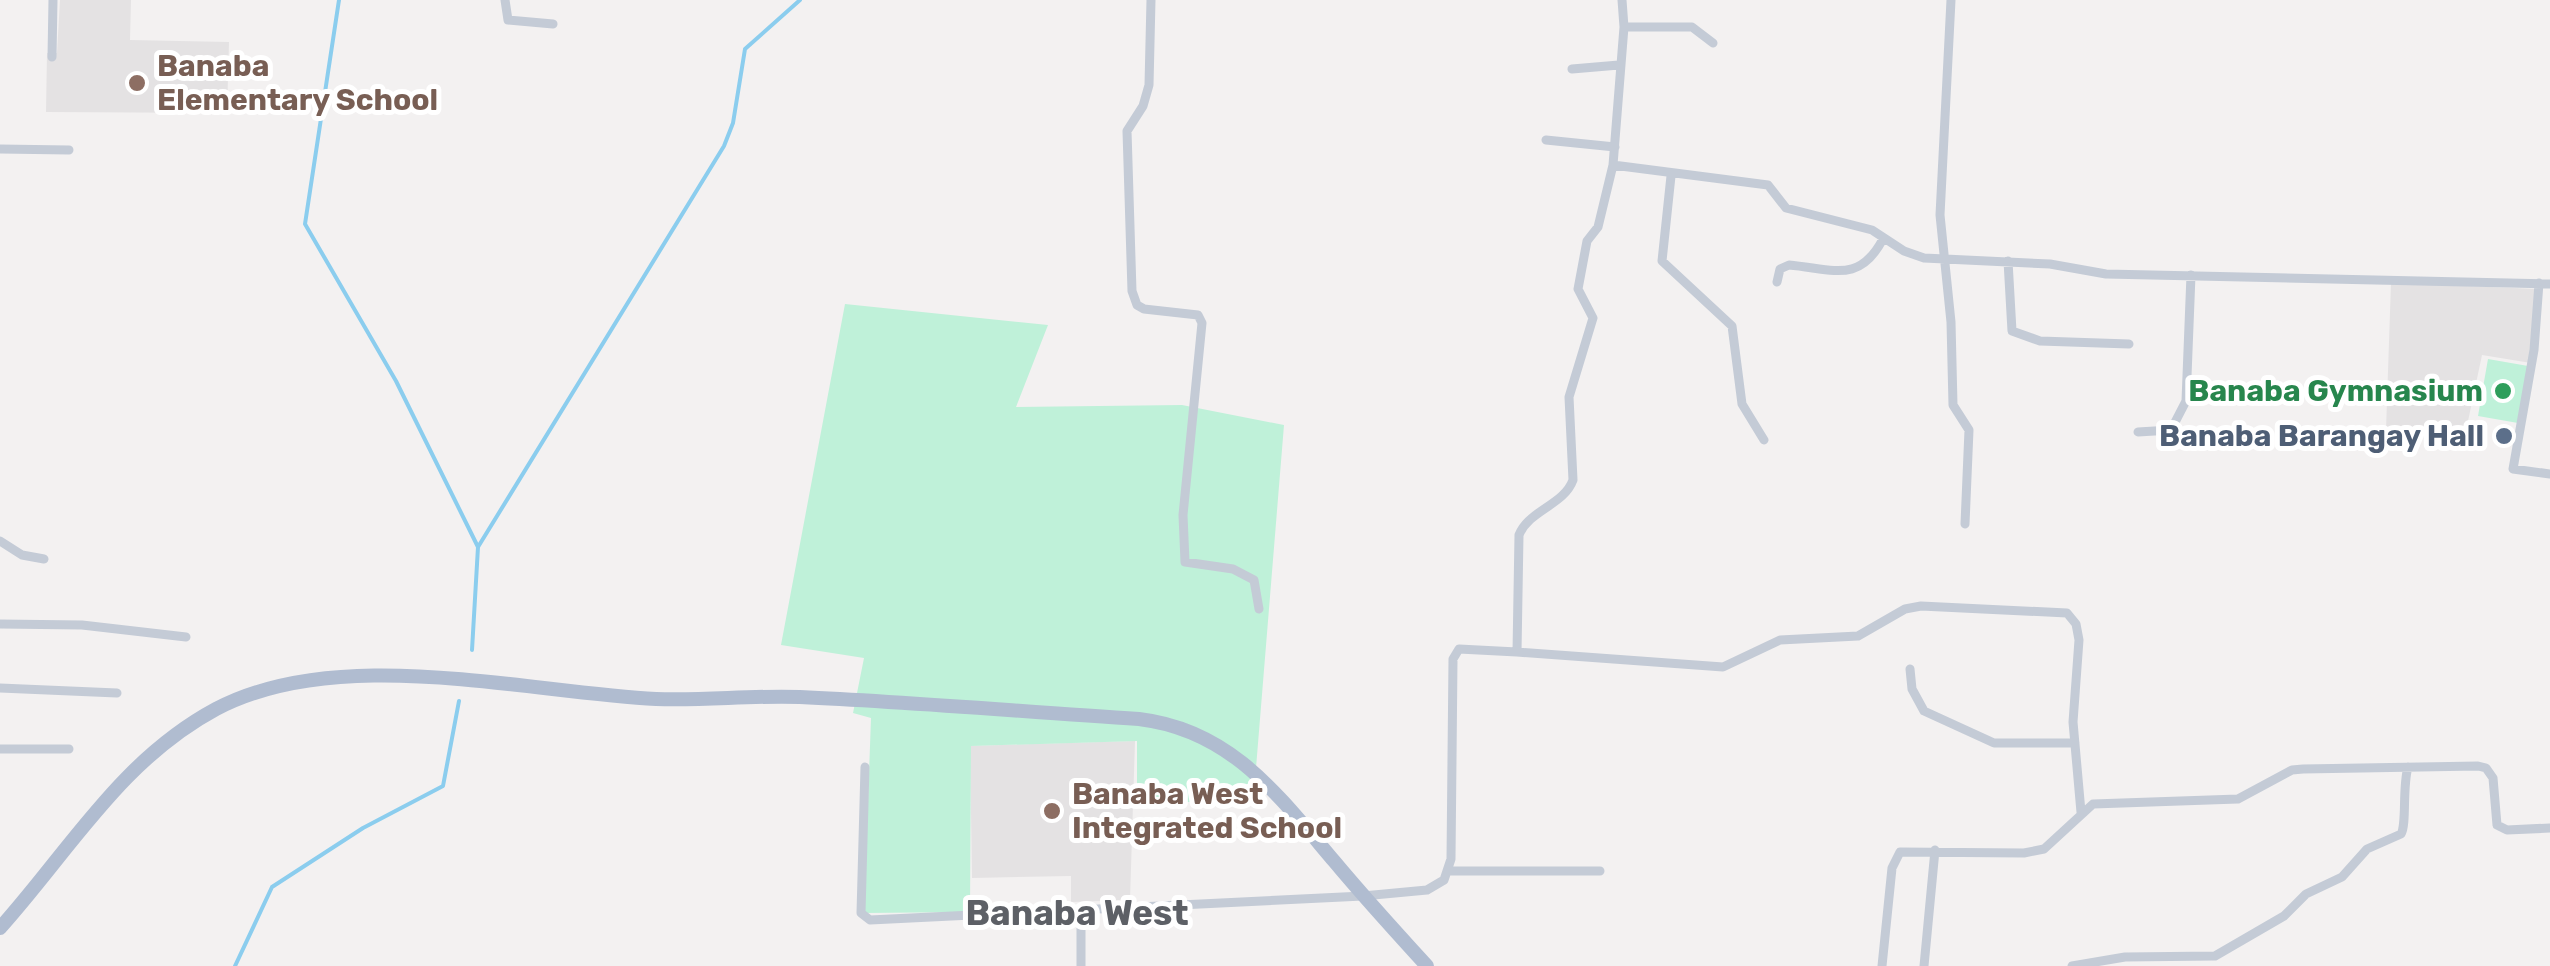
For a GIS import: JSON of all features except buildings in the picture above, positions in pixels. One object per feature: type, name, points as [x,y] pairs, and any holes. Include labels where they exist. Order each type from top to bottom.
[{"type":"main road","points":[[0,928],[104,798],[154,750],[217,708],[251,694],[331,676],[390,676],[642,698],[795,697],[1160,721],[1213,740],[1252,767],[1427,966]]},
{"type":"street","points":[[52,57],[53,0]]},
{"type":"street","points":[[505,0],[508,20],[553,24]]},
{"type":"street","points":[[1152,0],[1149,85],[1144,106],[1127,131],[1132,291],[1137,306],[1198,315],[1202,323],[1183,515],[1185,562],[1245,574],[1254,580],[1259,609]]},
{"type":"street","points":[[1516,652],[1519,535],[1524,523],[1570,490],[1573,480],[1569,397],[1593,318],[1578,289],[1587,241],[1598,227],[1613,165],[1624,27],[1622,0]]},
{"type":"street","points":[[1951,0],[1940,186],[1953,405],[1969,430],[1965,524]]},
{"type":"street","points":[[1624,27],[1692,27],[1713,43]]},
{"type":"street","points":[[1572,69],[1619,65]]},
{"type":"street","points":[[1546,140],[1615,147]]},
{"type":"street","points":[[0,149],[69,150]]},
{"type":"street","points":[[1613,165],[1671,176],[1742,178],[1768,184],[1786,208],[1862,226],[1924,258],[2008,261],[2106,274],[2545,283],[2513,469],[2550,474]]},
{"type":"street","points":[[1671,176],[1662,261],[1732,326],[1742,404],[1764,440]]},
{"type":"street","points":[[1776,282],[1780,269],[1789,265],[1857,269],[1870,263],[1884,239]]},
{"type":"street","points":[[2008,261],[2012,331],[2040,341],[2130,344]]},
{"type":"street","points":[[2138,432],[2171,430],[2186,401],[2191,275]]},
{"type":"street","points":[[0,541],[22,555],[44,559]]},
{"type":"street","points":[[864,767],[863,918],[950,919],[1427,890],[1444,880],[1447,871],[1453,659],[1459,649],[1723,668],[1780,640],[1858,636],[1905,608],[1922,606],[2067,614],[2076,624],[2079,640],[2075,743],[2081,812]]},
{"type":"street","points":[[0,624],[82,625],[186,637]]},
{"type":"street","points":[[1910,669],[1912,689],[1924,712],[1994,743],[2075,743]]},
{"type":"street","points":[[0,688],[118,693]]},
{"type":"street","points":[[0,749],[70,749]]},
{"type":"street","points":[[2072,966],[2125,957],[2216,956],[2264,930],[2306,894],[2342,877],[2366,849],[2401,834],[2406,821],[2402,790],[2408,767]]},
{"type":"street","points":[[1882,966],[1894,859],[1900,852],[2024,853],[2044,849],[2081,812],[2106,802],[2238,799],[2292,770],[2486,768],[2492,778],[2497,825],[2507,830],[2550,828]]},
{"type":"street","points":[[1924,966],[1935,850]]},
{"type":"street","points":[[1447,871],[1600,871]]},
{"type":"street","points":[[1080,966],[1081,910]]},
{"type":"shaded area","name":"Banaba Elementary School","points":[[60,0],[131,0],[130,40],[229,42],[227,113],[46,112],[47,53],[57,53]]},
{"type":"shaded area","points":[[2391,283],[2538,289],[2531,363],[2482,355],[2464,440],[2386,430]]},
{"type":"shaded area","name":"Banaba West Integrated School","points":[[1135,741],[1130,900],[1071,902],[1071,876],[972,878],[970,746]]},
{"type":"green space","points":[[845,304],[1048,325],[1016,407],[1182,405],[1284,425],[1256,768],[1240,803],[1137,801],[1137,741],[971,746],[970,912],[864,913],[871,718],[853,713],[864,658],[781,645]]},
{"type":"green space","name":"Banaba Gymnasium","points":[[2488,359],[2528,366],[2518,423],[2478,416]]},
{"type":"waterway","points":[[339,0],[305,224],[396,381],[478,547]]},
{"type":"waterway","points":[[472,650],[478,547],[724,146],[733,123],[745,49],[800,0]]},
{"type":"waterway","points":[[235,966],[272,887],[363,828],[443,786],[459,701]]},
{"type":"place","name":"Banaba Elementary School","points":[[137,83]]},
{"type":"place","name":"Banaba Gymnasium","points":[[2503,391]]},
{"type":"place","name":"Banaba Barangay Hall","points":[[2504,436]]},
{"type":"place","name":"Banaba West Integrated School","points":[[1052,811]]},
{"type":"district","name":"Banaba West","points":[[1077,913]]}]
